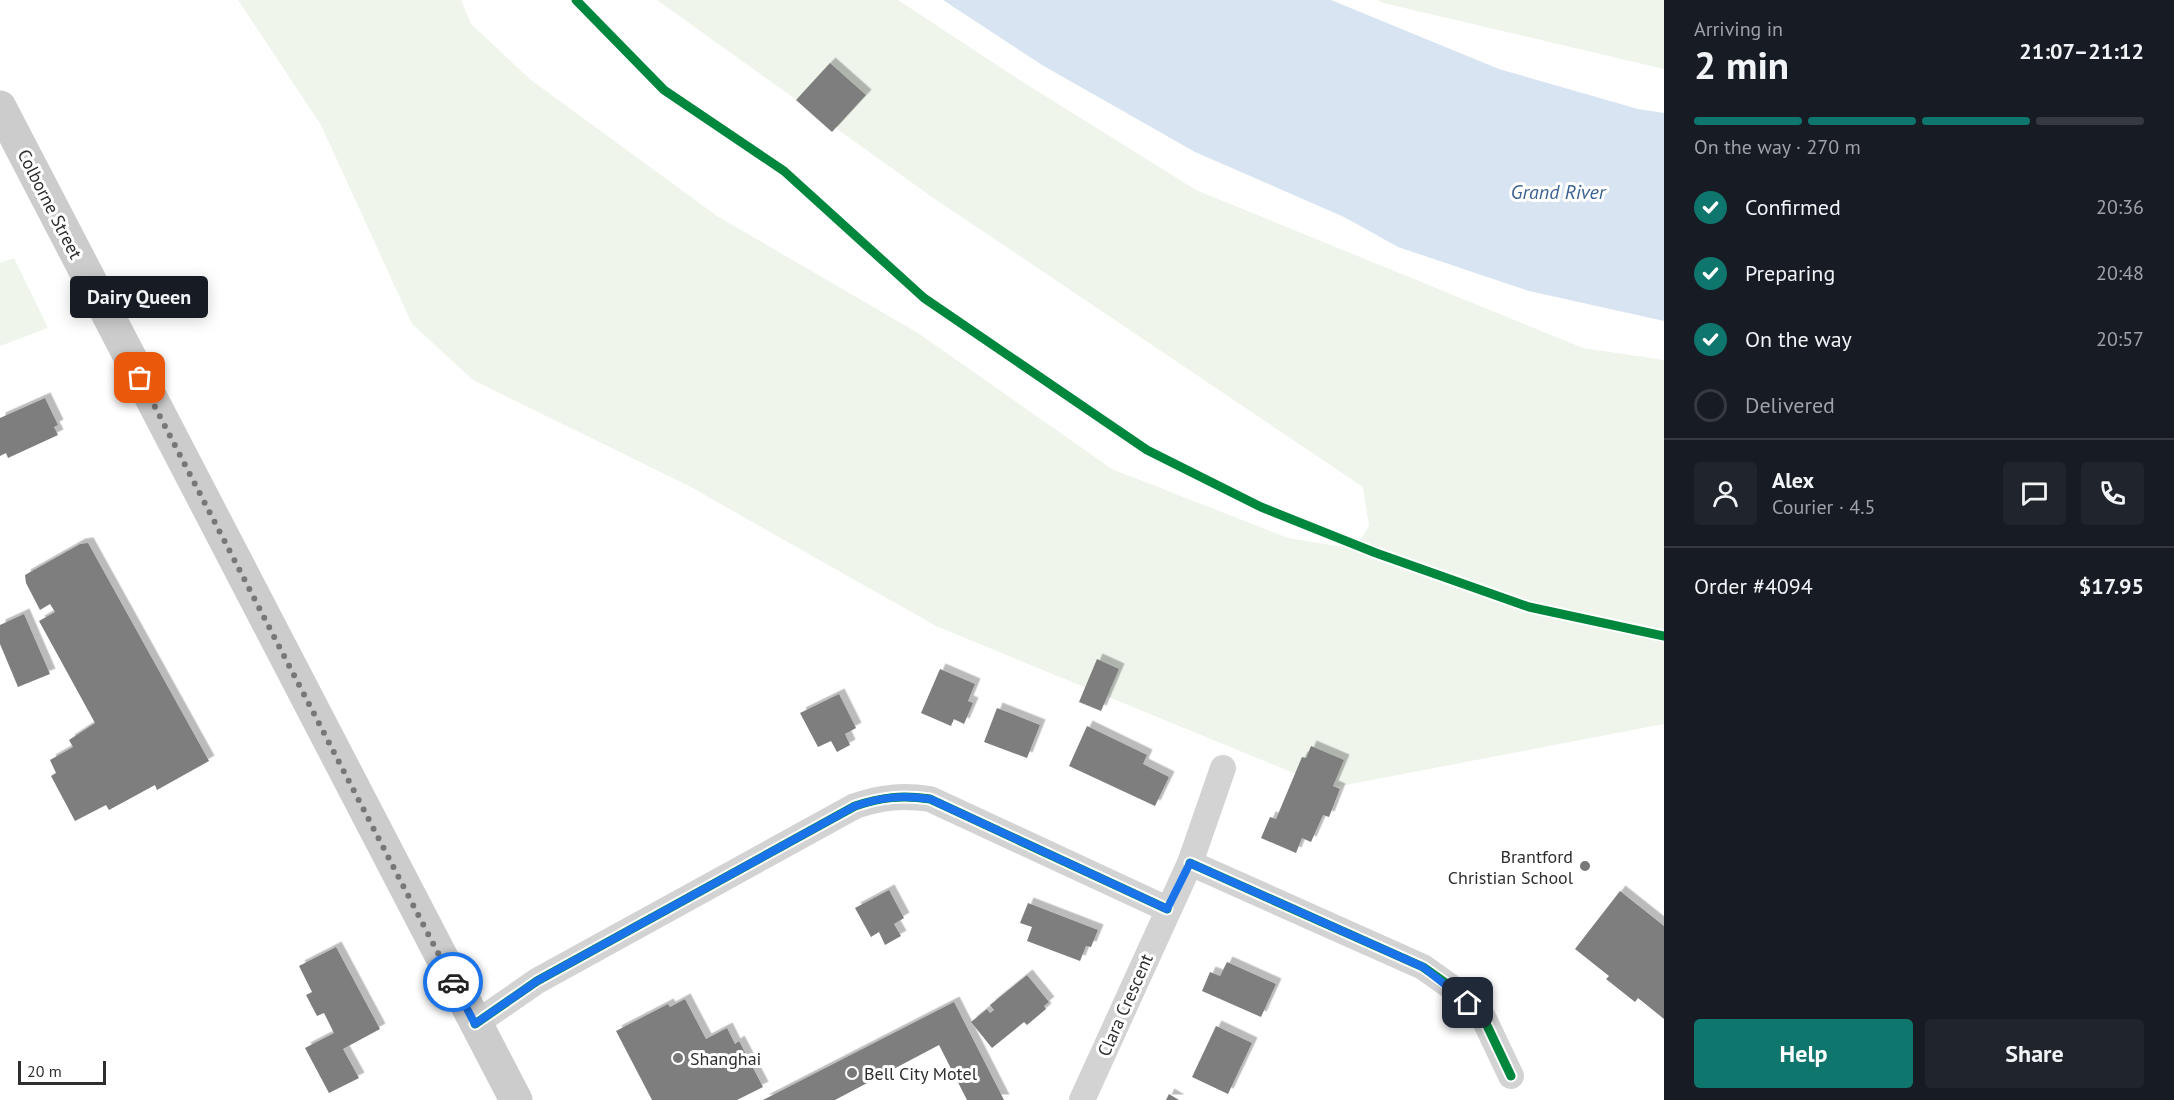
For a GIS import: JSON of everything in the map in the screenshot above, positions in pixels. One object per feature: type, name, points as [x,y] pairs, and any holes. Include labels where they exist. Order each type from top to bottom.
[{"type":"main road","name":"Colborne Street","points":[[0,107],[516,1100]]},
{"type":"street","name":"Clara Crescent","points":[[1082,1100],[1167,909],[1190,863],[1223,768]]},
{"type":"street","points":[[475,1024],[537,981],[855,806],[879,798],[904,795],[930,799],[1167,909]]},
{"type":"street","points":[[1190,863],[1423,967],[1454,989],[1482,1017],[1511,1076]]},
{"type":"shaded area","points":[[238,0],[461,0],[471,24],[531,80],[717,216],[918,333],[1112,469],[1288,538],[1355,549],[1369,526],[1363,487],[932,197],[657,0],[898,0],[1018,79],[1196,190],[1583,348],[1664,360],[1664,724],[1330,788],[936,626],[689,486],[473,380],[412,324],[321,125]]},
{"type":"shaded area","points":[[1377,0],[1664,0],[1664,69],[1383,3]]},
{"type":"shaded area","points":[[14,258],[48,328],[0,346],[0,263]]},
{"type":"water","name":"Grand River","points":[[943,0],[1331,0],[1499,69],[1638,109],[1664,113],[1664,321],[1529,291],[1398,247],[1344,217],[1195,152],[1042,65]]},
{"type":"building","points":[[830,63],[866,95],[832,132],[796,100]]},
{"type":"building","points":[[45,398],[58,425],[54,427],[58,435],[8,458],[6,453],[0,456],[0,418]]},
{"type":"building","points":[[88,543],[209,761],[157,790],[155,785],[109,810],[106,805],[75,821],[51,776],[56,773],[50,760],[73,747],[69,740],[95,723],[39,621],[55,612],[50,604],[40,610],[26,583],[25,575],[80,544]]},
{"type":"building","points":[[24,614],[50,674],[18,687],[0,644],[0,625]]},
{"type":"building","points":[[1097,659],[1119,669],[1101,711],[1079,702]]},
{"type":"building","points":[[940,669],[975,684],[968,701],[973,703],[964,724],[954,719],[951,726],[921,713]]},
{"type":"building","points":[[839,694],[856,728],[845,734],[850,745],[837,752],[831,741],[818,747],[800,713]]},
{"type":"building","points":[[997,708],[1040,725],[1027,758],[984,742]]},
{"type":"building","points":[[1087,726],[1147,755],[1143,764],[1169,777],[1155,806],[1069,766]]},
{"type":"building","points":[[1311,746],[1344,760],[1333,786],[1340,789],[1329,817],[1323,815],[1311,842],[1302,838],[1296,853],[1261,838],[1270,817],[1276,819],[1302,757],[1306,758]]},
{"type":"building","points":[[889,890],[904,918],[894,924],[901,936],[885,945],[879,932],[871,937],[855,908]]},
{"type":"building","points":[[1620,891],[1664,926],[1664,1019],[1638,998],[1635,1002],[1606,979],[1609,976],[1575,949]]},
{"type":"building","points":[[1028,903],[1098,930],[1091,947],[1086,946],[1080,961],[1027,941],[1032,927],[1020,923]]},
{"type":"building","points":[[336,947],[380,1029],[343,1049],[359,1078],[329,1093],[305,1048],[334,1033],[324,1013],[317,1016],[306,995],[312,992],[299,966]]},
{"type":"building","points":[[1227,962],[1276,984],[1261,1017],[1202,991],[1210,972],[1220,976]]},
{"type":"building","points":[[1027,975],[1049,1002],[1044,1006],[1046,1009],[1027,1025],[1024,1022],[992,1048],[971,1022],[987,1009],[990,1013],[994,1010],[990,1005]]},
{"type":"building","points":[[685,999],[706,1039],[727,1028],[735,1044],[739,1041],[763,1087],[737,1100],[652,1100],[616,1031],[668,1004],[670,1007]]},
{"type":"building","name":"Bell City Motel","points":[[954,1002],[1004,1100],[967,1100],[939,1045],[835,1100],[763,1100]]},
{"type":"building","points":[[1216,1026],[1252,1043],[1228,1094],[1192,1077]]},
{"type":"building","points":[[1169,1094],[1179,1100],[1166,1100]]},
{"type":"cycle path","points":[[576,0],[664,90],[784,171],[924,298],[1147,450],[1261,507],[1376,553],[1529,607],[1664,636]]},
{"type":"cycle path","points":[[475,1024],[537,981],[855,806],[883,799],[901,797],[930,799],[1167,909]]},
{"type":"cycle path","points":[[1190,863],[1423,967],[1454,989],[1483,1017],[1511,1076]]},
{"type":"way so far","points":[[140,378],[453,982]]},
{"type":"place","name":"Dairy Queen","points":[[140,378]]},
{"type":"place","name":"Brantford Christian School","points":[[1585,866]]},
{"type":"place","name":"Shanghai","points":[[678,1058]]},
{"type":"place","name":"Bell City Motel","points":[[852,1073]]},
{"type":"route","points":[[453,982],[475,1024],[537,981],[855,806],[879,798],[904,795],[930,799],[1167,909],[1190,863],[1423,967],[1454,989],[1468,1003]]}]
